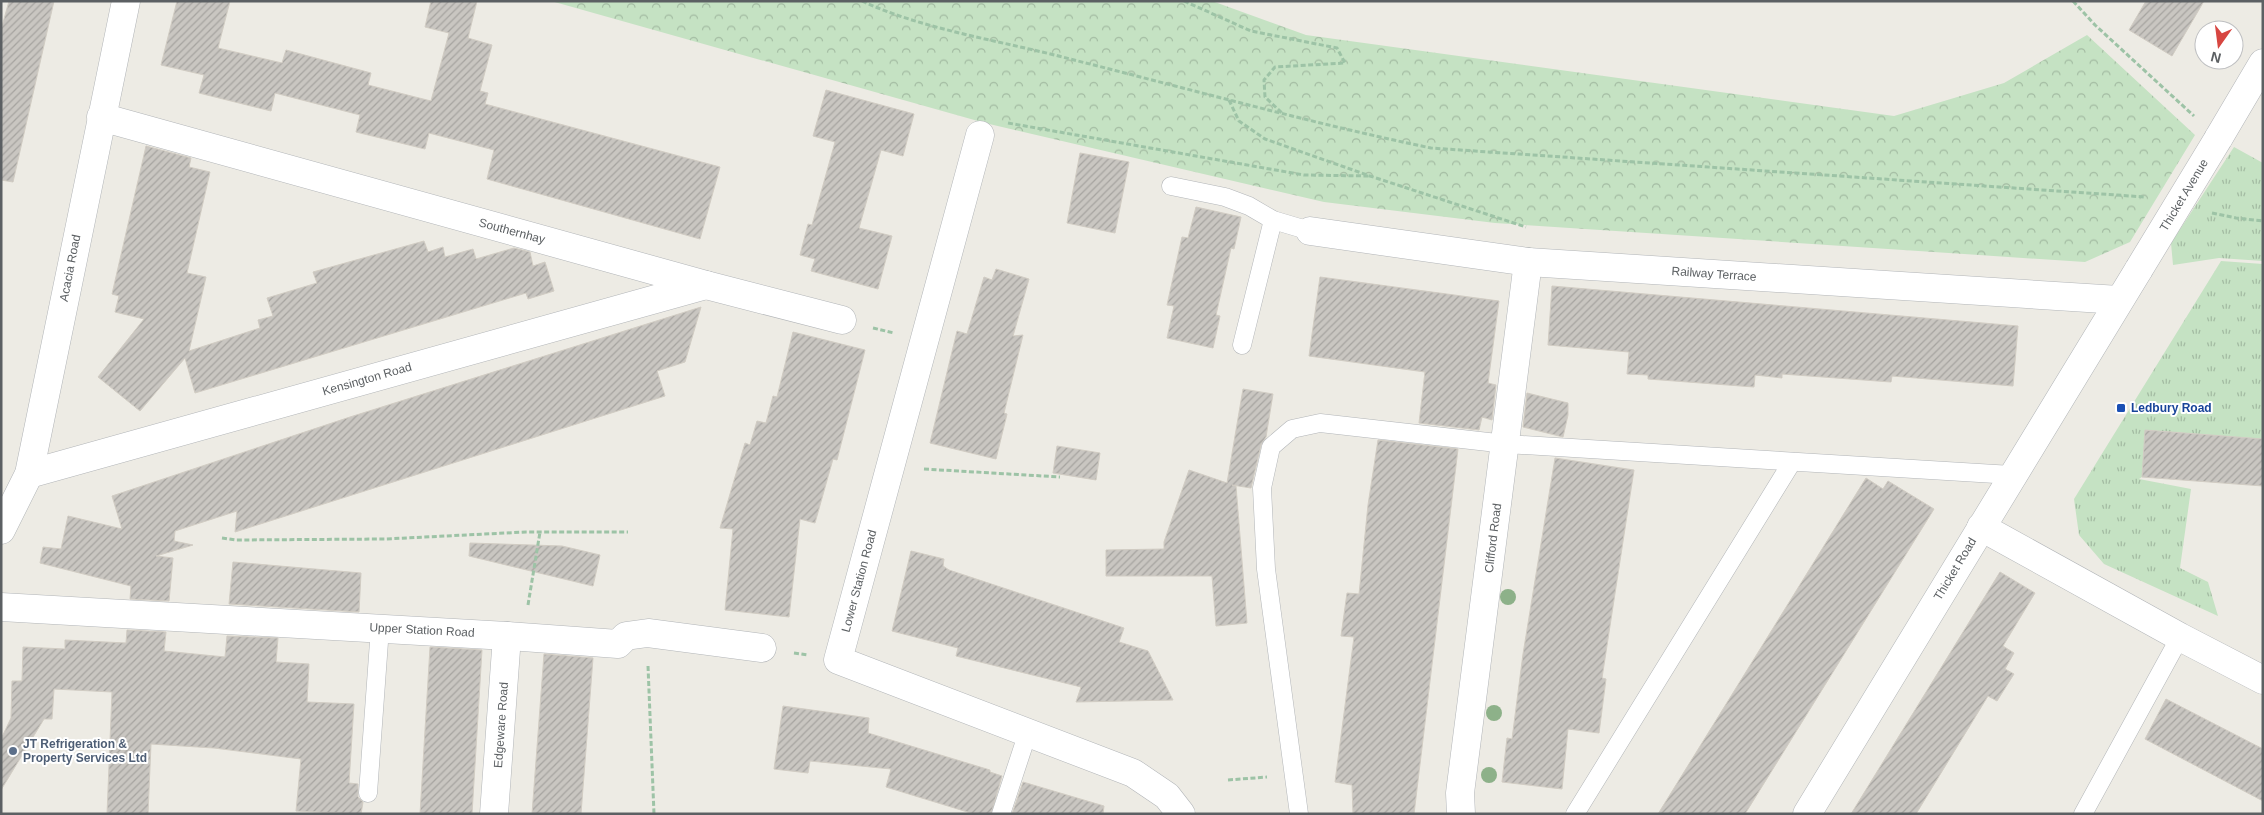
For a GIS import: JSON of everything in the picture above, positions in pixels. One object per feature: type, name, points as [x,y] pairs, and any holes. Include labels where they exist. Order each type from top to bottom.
[{"type":"street","name":"Acacia Road","points":[[1,530],[29,474],[126,1]]},
{"type":"street","name":"Thicket Avenue","points":[[2104,326],[2263,63]]},
{"type":"street","name":"Southernhay","points":[[101,117],[706,285],[842,320]]},
{"type":"street","name":"Lower Station Road","points":[[838,660],[980,135]]},
{"type":"street","name":"Railway Terrace","points":[[1310,231],[1528,262],[2119,300]]},
{"type":"street","name":"Clifford Road","points":[[1461,814],[1460,793],[1528,262]]},
{"type":"street","name":"Kensington Road","points":[[29,474],[706,285]]},
{"type":"street","name":"Thicket Road","points":[[1807,814],[2104,326]]},
{"type":"street","points":[[1981,527],[2180,637],[2263,680]]},
{"type":"street","name":"Upper Station Road","points":[[1,607],[515,636],[618,644],[626,636],[646,633],[762,648]]},
{"type":"street","name":"Edgeware Road","points":[[494,814],[515,636]]},
{"type":"street","points":[[838,660],[1133,772],[1167,796],[1181,814]]},
{"type":"lane","points":[[1171,186],[1225,197],[1249,206],[1273,220],[1310,231]]},
{"type":"lane","points":[[1242,345],[1273,220]]},
{"type":"lane","points":[[1299,814],[1266,569],[1262,488],[1271,447],[1292,429],[1320,423],[1506,444],[2012,475]]},
{"type":"lane","points":[[1575,814],[1792,462]]},
{"type":"lane","points":[[368,793],[380,628]]},
{"type":"lane","points":[[2083,814],[2180,637]]},
{"type":"lane","points":[[1001,814],[1028,732]]},
{"type":"path","points":[[862,1],[896,16],[1344,130],[1431,148],[2151,198]]},
{"type":"path","points":[[1184,1],[1250,31],[1338,48],[1345,63],[1275,66],[1264,80],[1265,97],[1283,114]]},
{"type":"path","points":[[2073,1],[2218,140]]},
{"type":"path","points":[[1230,100],[1239,121],[1265,139],[1370,176],[1529,228],[1528,262]]},
{"type":"path","points":[[980,135],[993,120],[1304,175],[1370,176]]},
{"type":"path","points":[[2208,212],[2236,218],[2263,220]]},
{"type":"path","points":[[842,320],[924,341]]},
{"type":"path","points":[[890,467],[1060,477]]},
{"type":"path","points":[[222,538],[236,540],[385,539],[540,532],[628,532]]},
{"type":"path","points":[[515,636],[540,532]]},
{"type":"path","points":[[646,633],[654,814]]},
{"type":"path","points":[[762,648],[838,660]]},
{"type":"path","points":[[1228,780],[1281,776],[1293,765]]},
{"type":"green space","points":[[551,1],[1212,1],[1306,35],[1894,116],[2004,83],[2087,35],[2195,135],[2130,242],[2085,262],[1495,223],[1324,202],[985,123]]},
{"type":"green space","points":[[2234,147],[2263,163],[2263,261],[2219,258],[2173,265],[2171,243]]},
{"type":"green space","points":[[2221,261],[2263,264],[2263,439],[2146,430],[2142,477],[2139,479],[2191,489],[2180,568],[2208,582],[2218,616],[2104,564],[2079,535],[2074,499]]},
{"type":"building","points":[[9,1],[54,1],[13,182],[1,180],[1,30]]},
{"type":"building","points":[[177,1],[230,1],[218,48],[282,63],[286,50],[371,73],[368,85],[431,101],[449,33],[425,27],[431,1],[477,1],[468,38],[492,45],[480,91],[488,93],[485,104],[720,167],[700,239],[487,179],[494,150],[429,133],[425,149],[356,132],[360,115],[275,93],[271,111],[199,93],[204,75],[161,65]]},
{"type":"building","points":[[2146,1],[2204,1],[2172,56],[2129,30]]},
{"type":"building","points":[[826,90],[914,114],[903,156],[881,150],[859,228],[892,236],[878,289],[811,271],[815,259],[800,255],[808,224],[812,225],[835,142],[813,136]]},
{"type":"building","points":[[146,146],[191,158],[189,167],[210,172],[187,273],[206,277],[189,351],[260,328],[258,320],[273,316],[267,298],[317,283],[313,272],[424,241],[428,252],[443,247],[445,257],[473,249],[476,259],[514,248],[530,252],[533,266],[545,262],[554,291],[528,299],[526,293],[195,393],[185,358],[140,411],[98,377],[144,319],[115,312],[119,296],[112,294]]},
{"type":"building","points":[[1080,153],[1129,162],[1115,233],[1067,223]]},
{"type":"building","points":[[1196,207],[1241,217],[1234,249],[1231,248],[1216,315],[1220,316],[1213,348],[1167,338],[1174,306],[1167,305],[1182,237],[1188,238]]},
{"type":"building","points":[[996,269],[1029,279],[1013,336],[1023,335],[1004,413],[1007,414],[996,459],[930,443],[957,331],[967,334],[984,277],[992,280]]},
{"type":"building","points":[[1320,277],[1499,301],[1488,383],[1496,385],[1492,420],[1482,417],[1479,430],[1419,423],[1425,372],[1309,356]]},
{"type":"building","points":[[1552,286],[2018,326],[2013,386],[1892,376],[1891,382],[1782,374],[1782,378],[1755,375],[1754,387],[1648,379],[1648,375],[1627,374],[1629,352],[1548,345]]},
{"type":"building","points":[[701,307],[685,362],[657,371],[665,396],[235,532],[237,511],[175,531],[174,541],[193,545],[156,556],[173,558],[169,601],[130,599],[131,586],[40,563],[43,547],[61,549],[68,516],[122,529],[112,496],[350,417]]},
{"type":"building","points":[[793,332],[865,350],[837,460],[833,459],[815,523],[800,519],[789,617],[725,610],[733,529],[720,528],[745,443],[750,445],[757,421],[766,423],[773,396],[777,397]]},
{"type":"building","points":[[1243,389],[1273,394],[1266,437],[1261,445],[1251,488],[1232,485],[1236,486],[1247,623],[1216,626],[1212,576],[1106,576],[1106,550],[1164,549],[1164,542],[1189,470],[1227,483]]},
{"type":"building","points":[[1527,393],[1568,403],[1568,415],[1563,437],[1523,427]]},
{"type":"building","points":[[2145,430],[2263,439],[2263,486],[2142,477]]},
{"type":"building","points":[[1378,440],[1458,449],[1414,814],[1353,814],[1352,785],[1335,782],[1354,637],[1341,636],[1347,593],[1359,594],[1368,505]]},
{"type":"building","points":[[1057,446],[1100,453],[1096,480],[1053,473]]},
{"type":"building","points":[[1555,458],[1634,470],[1602,678],[1606,679],[1599,733],[1568,729],[1562,789],[1502,782],[1507,738],[1512,739],[1523,654]]},
{"type":"building","points":[[1866,478],[1883,489],[1888,481],[1934,509],[1745,814],[1658,814]]},
{"type":"building","points":[[470,543],[562,546],[600,555],[593,586],[469,556]]},
{"type":"building","points":[[911,551],[944,559],[943,566],[949,570],[1124,628],[1119,642],[1148,651],[1173,700],[1076,702],[1081,687],[956,656],[958,648],[892,631]]},
{"type":"building","points":[[233,562],[361,573],[359,612],[229,604]]},
{"type":"building","points":[[2000,572],[2035,593],[2003,646],[2014,653],[2005,669],[2014,674],[1997,701],[1988,696],[1916,814],[1851,814]]},
{"type":"building","points":[[127,630],[166,632],[164,651],[225,657],[227,636],[278,638],[276,662],[309,664],[307,702],[354,704],[349,783],[358,784],[358,797],[363,802],[361,814],[296,811],[301,759],[214,748],[151,744],[148,814],[107,814],[112,692],[54,689],[52,719],[44,719],[1,790],[1,739],[11,718],[12,681],[22,681],[23,647],[65,649],[65,640],[126,643]]},
{"type":"building","points":[[430,647],[482,650],[472,814],[420,814]]},
{"type":"building","points":[[544,654],[593,658],[581,814],[532,814]]},
{"type":"building","points":[[2166,699],[2263,749],[2263,801],[2145,739]]},
{"type":"building","points":[[783,706],[869,718],[868,733],[990,770],[990,772],[1002,776],[991,814],[974,814],[886,787],[891,769],[810,761],[808,773],[774,769]]},
{"type":"building","points":[[1023,782],[1104,806],[1103,814],[1012,814]]},
{"type":"place","name":"Ledbury Road","points":[[2121,408]]},
{"type":"place","name":"JT Refrigeration & Property Services Ltd","points":[[13,751]]}]
